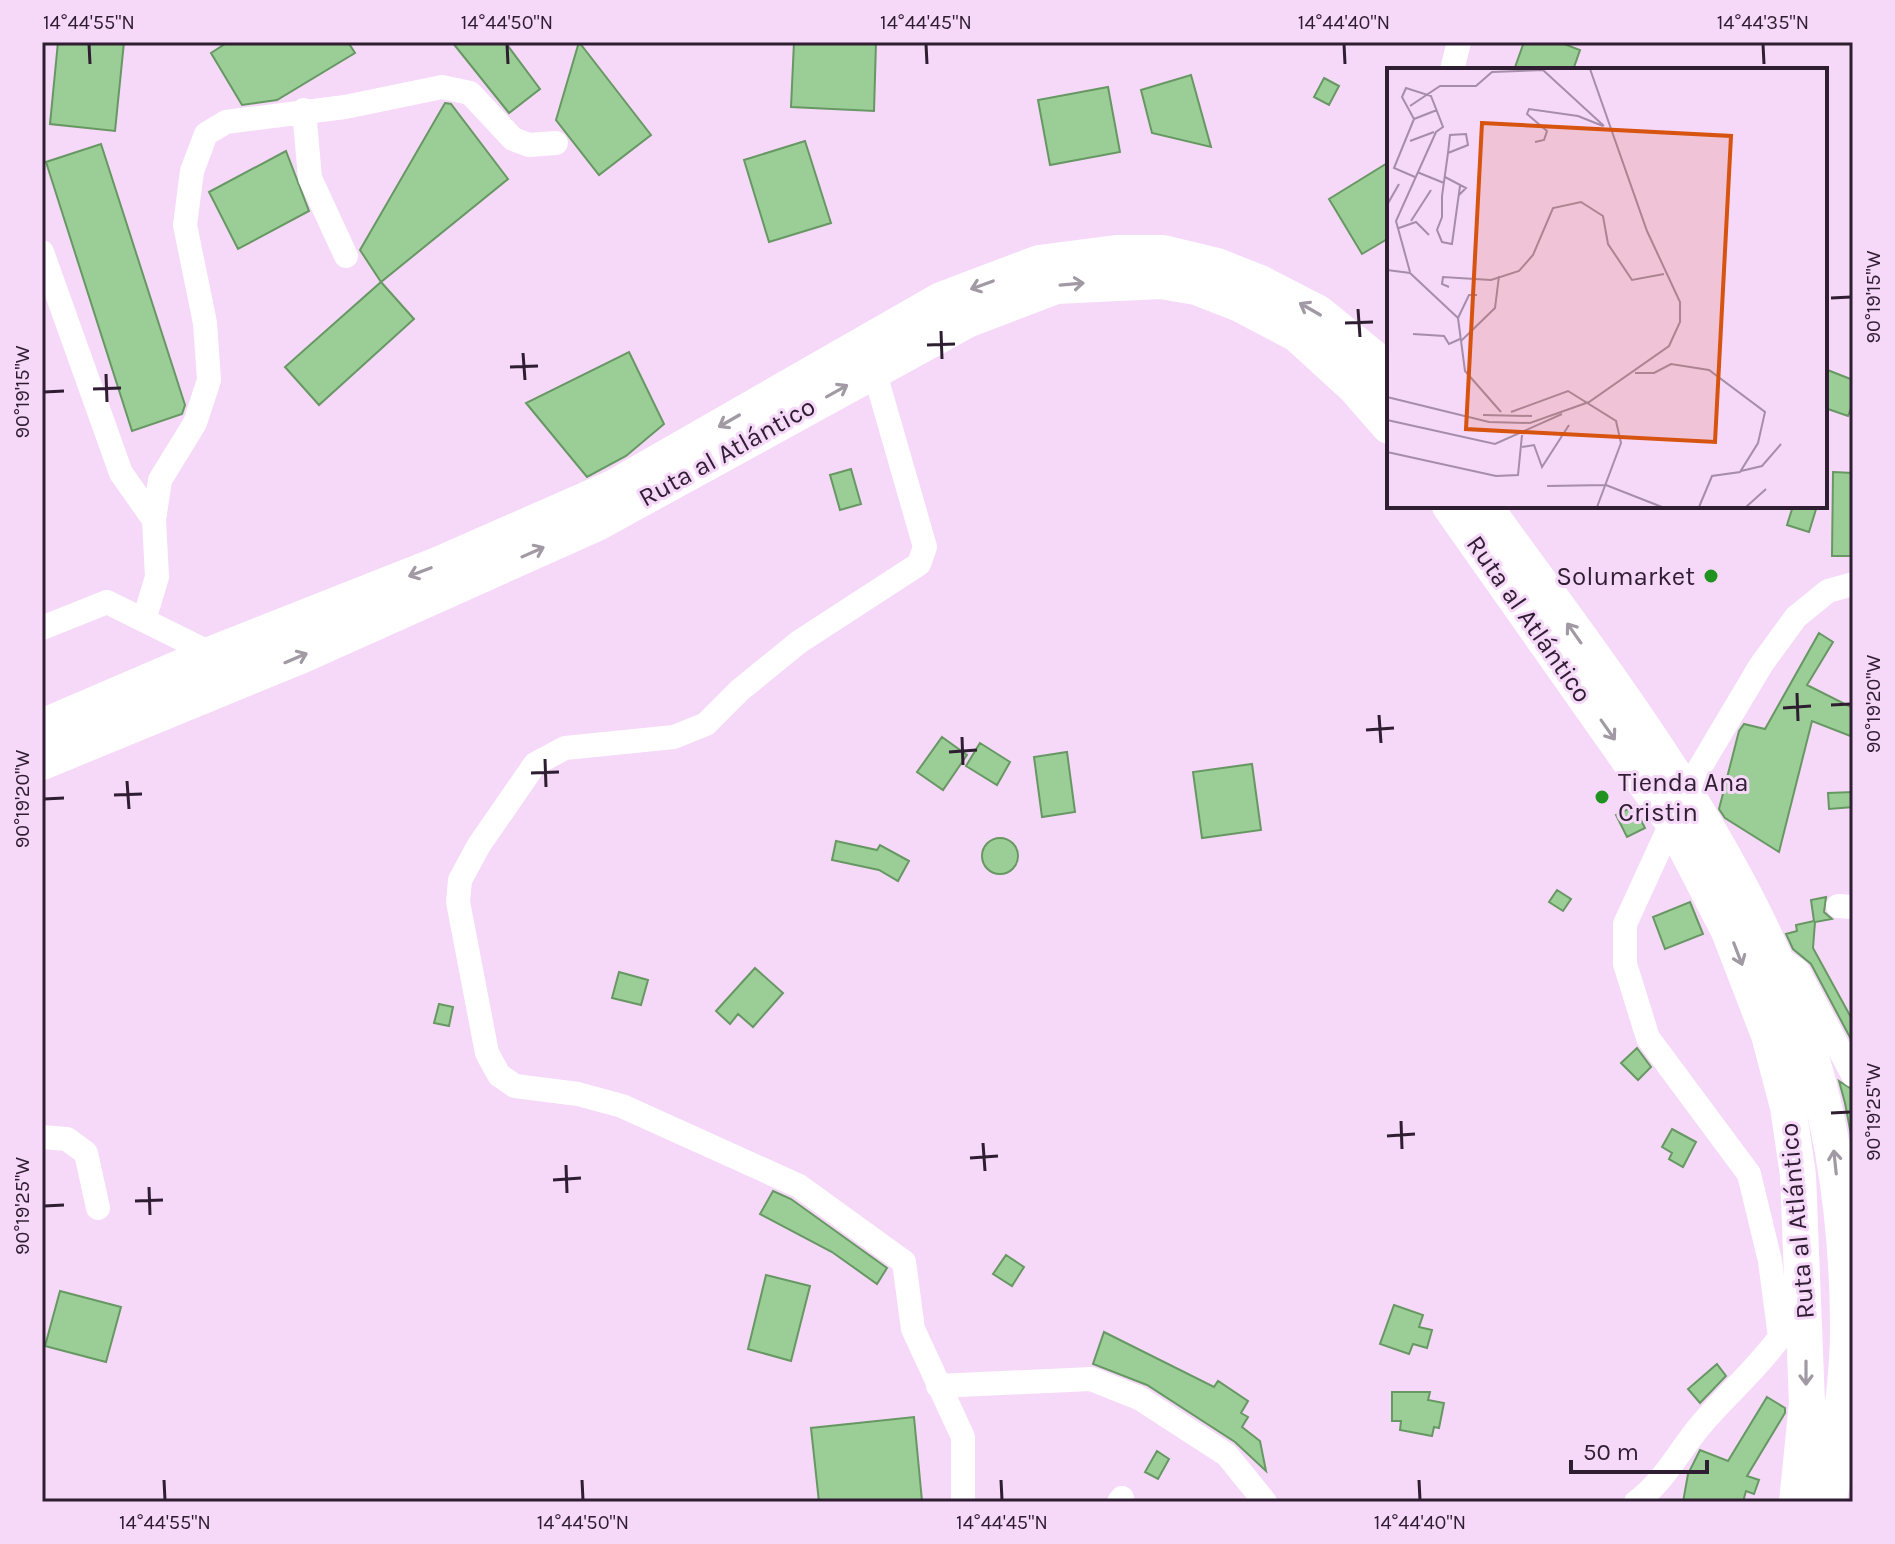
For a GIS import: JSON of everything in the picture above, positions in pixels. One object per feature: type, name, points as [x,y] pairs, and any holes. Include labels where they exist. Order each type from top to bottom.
[{"type":"highway","name":"Ruta al Atlántico","points":[[42,736],[57,721],[212,654],[440,564],[613,488],[941,300],[1039,263],[1116,253],[1163,253],[1217,266],[1260,283],[1318,313],[1372,357],[1387,376]]},
{"type":"highway","name":"Ruta al Atlántico","points":[[42,762],[140,724],[597,523],[967,320],[1056,286],[1161,281],[1196,287],[1240,304],[1297,334],[1355,387],[1387,424]]},
{"type":"highway","name":"Ruta al Atlántico","points":[[1452,508],[1679,806],[1769,1035],[1788,1107],[1798,1175],[1806,1315],[1807,1403],[1797,1502]]},
{"type":"highway","name":"Ruta al Atlántico","points":[[1489,509],[1772,953],[1807,1048],[1834,1150],[1848,1324],[1829,1502]]},
{"type":"highway","points":[[140,724],[160,701],[237,668],[236,661],[212,654]]},
{"type":"street","points":[[1452,68],[1459,42]]},
{"type":"street","points":[[144,620],[157,577],[154,520],[160,480],[195,423],[209,380],[205,323],[185,225],[192,171],[206,134],[226,122],[345,107],[442,87],[470,93],[513,139],[529,145],[556,143]]},
{"type":"street","points":[[304,110],[310,178],[346,256]]},
{"type":"street","points":[[42,252],[121,473],[154,520]]},
{"type":"street","points":[[874,370],[925,547],[919,564],[799,642],[740,690],[706,724],[674,737],[565,748],[535,764],[479,845],[460,880],[458,902],[487,1053],[499,1075],[515,1086],[578,1094],[622,1106],[799,1186],[904,1262],[913,1329],[963,1437],[963,1502]]},
{"type":"street","points":[[1636,1502],[1650,1492],[1702,1424],[1754,1372],[1780,1337],[1770,1261],[1749,1174],[1648,1038],[1625,964],[1625,924],[1679,806],[1761,665],[1796,617],[1828,591],[1853,584]]},
{"type":"street","points":[[42,628],[107,602],[212,654]]},
{"type":"street","points":[[1772,953],[1798,971],[1853,1075]]},
{"type":"street","points":[[42,1137],[67,1139],[86,1153],[98,1208]]},
{"type":"street","points":[[938,1386],[1091,1379],[1139,1398],[1227,1455],[1265,1502]]},
{"type":"building","points":[[58,42],[124,42],[115,131],[50,124]]},
{"type":"building","points":[[228,42],[348,42],[355,53],[277,100],[242,105],[211,53]]},
{"type":"building","points":[[452,42],[505,42],[540,89],[509,113]]},
{"type":"building","points":[[579,42],[651,135],[599,175],[556,120]]},
{"type":"building","points":[[794,42],[876,42],[874,111],[791,107]]},
{"type":"building","points":[[1524,42],[1559,42],[1580,50],[1574,68],[1515,68]]},
{"type":"building","points":[[1191,75],[1211,147],[1152,133],[1141,90]]},
{"type":"building","points":[[1324,78],[1339,86],[1329,105],[1314,97]]},
{"type":"building","points":[[1108,87],[1120,152],[1050,165],[1038,100]]},
{"type":"building","points":[[445,103],[451,104],[508,179],[381,282],[360,250]]},
{"type":"building","points":[[805,141],[831,223],[769,242],[744,160]]},
{"type":"building","points":[[101,144],[185,405],[182,414],[132,431],[46,162]]},
{"type":"building","points":[[286,151],[309,211],[238,249],[209,192]]},
{"type":"building","points":[[1387,163],[1387,239],[1362,254],[1329,199]]},
{"type":"building","points":[[381,282],[414,319],[319,405],[285,367]]},
{"type":"building","points":[[629,352],[664,424],[626,456],[587,477],[526,403]]},
{"type":"building","points":[[1827,370],[1853,380],[1853,403],[1848,416],[1827,409]]},
{"type":"building","points":[[851,469],[861,504],[840,510],[830,475]]},
{"type":"building","points":[[1833,472],[1853,473],[1853,556],[1832,556]]},
{"type":"building","points":[[1792,508],[1816,508],[1809,532],[1787,525]]},
{"type":"building","points":[[1819,633],[1833,642],[1807,685],[1853,708],[1853,737],[1812,721],[1779,852],[1725,818],[1719,809],[1739,731],[1744,724],[1765,729]]},
{"type":"building","points":[[942,737],[967,755],[943,790],[917,772]]},
{"type":"building","points":[[980,743],[1010,762],[997,785],[966,766]]},
{"type":"building","points":[[1067,752],[1075,812],[1042,817],[1034,757]]},
{"type":"building","points":[[1252,764],[1261,830],[1202,838],[1193,772]]},
{"type":"building","points":[[1853,792],[1853,807],[1829,809],[1828,793]]},
{"type":"building","points":[[1634,806],[1645,828],[1627,837],[1616,815]]},
{"type":"building","points":[[1000,838],[1013,843],[1018,856],[1013,869],[1000,874],[987,869],[982,856],[987,843]]},
{"type":"building","points":[[836,841],[877,850],[880,845],[909,861],[898,881],[879,870],[832,860]]},
{"type":"building","points":[[1557,890],[1571,899],[1563,911],[1549,902]]},
{"type":"building","points":[[1826,897],[1824,912],[1832,919],[1815,922],[1813,948],[1853,1021],[1853,1043],[1811,964],[1793,949],[1786,934],[1797,931],[1796,925],[1814,921],[1811,900]]},
{"type":"building","points":[[1690,902],[1703,934],[1665,949],[1653,917]]},
{"type":"building","points":[[755,968],[783,993],[753,1027],[738,1014],[730,1024],[716,1011]]},
{"type":"building","points":[[619,972],[648,980],[641,1005],[612,998]]},
{"type":"building","points":[[439,1004],[453,1007],[449,1026],[434,1023]]},
{"type":"building","points":[[1637,1048],[1651,1067],[1638,1080],[1621,1063]]},
{"type":"building","points":[[1839,1081],[1853,1090],[1853,1145],[1845,1103]]},
{"type":"building","points":[[1672,1129],[1696,1142],[1683,1167],[1669,1159],[1672,1153],[1662,1147]]},
{"type":"building","points":[[773,1191],[791,1199],[887,1268],[877,1284],[832,1252],[760,1214]]},
{"type":"building","points":[[1006,1255],[1024,1267],[1012,1286],[993,1274]]},
{"type":"building","points":[[766,1275],[810,1286],[791,1361],[748,1349]]},
{"type":"building","points":[[60,1291],[121,1307],[106,1362],[45,1346]]},
{"type":"building","points":[[1394,1305],[1423,1315],[1419,1327],[1432,1330],[1427,1348],[1413,1344],[1409,1354],[1380,1344]]},
{"type":"building","points":[[1104,1332],[1214,1387],[1218,1381],[1248,1401],[1241,1413],[1248,1417],[1242,1427],[1260,1441],[1266,1471],[1235,1442],[1147,1385],[1093,1364]]},
{"type":"building","points":[[1717,1364],[1726,1376],[1700,1403],[1688,1389]]},
{"type":"building","points":[[1392,1392],[1430,1392],[1428,1400],[1444,1403],[1439,1428],[1434,1427],[1432,1436],[1400,1430],[1401,1421],[1392,1421]]},
{"type":"building","points":[[1767,1397],[1785,1408],[1785,1413],[1747,1476],[1759,1480],[1754,1494],[1746,1491],[1743,1502],[1683,1502],[1688,1474],[1700,1450],[1728,1461]]},
{"type":"building","points":[[914,1417],[922,1501],[819,1502],[811,1428]]},
{"type":"building","points":[[1157,1451],[1169,1459],[1158,1479],[1145,1472]]},
{"type":"place","name":"Solumarket","points":[[1711,576]]},
{"type":"place","name":"Tienda Ana Cristin","points":[[1602,797]]}]
